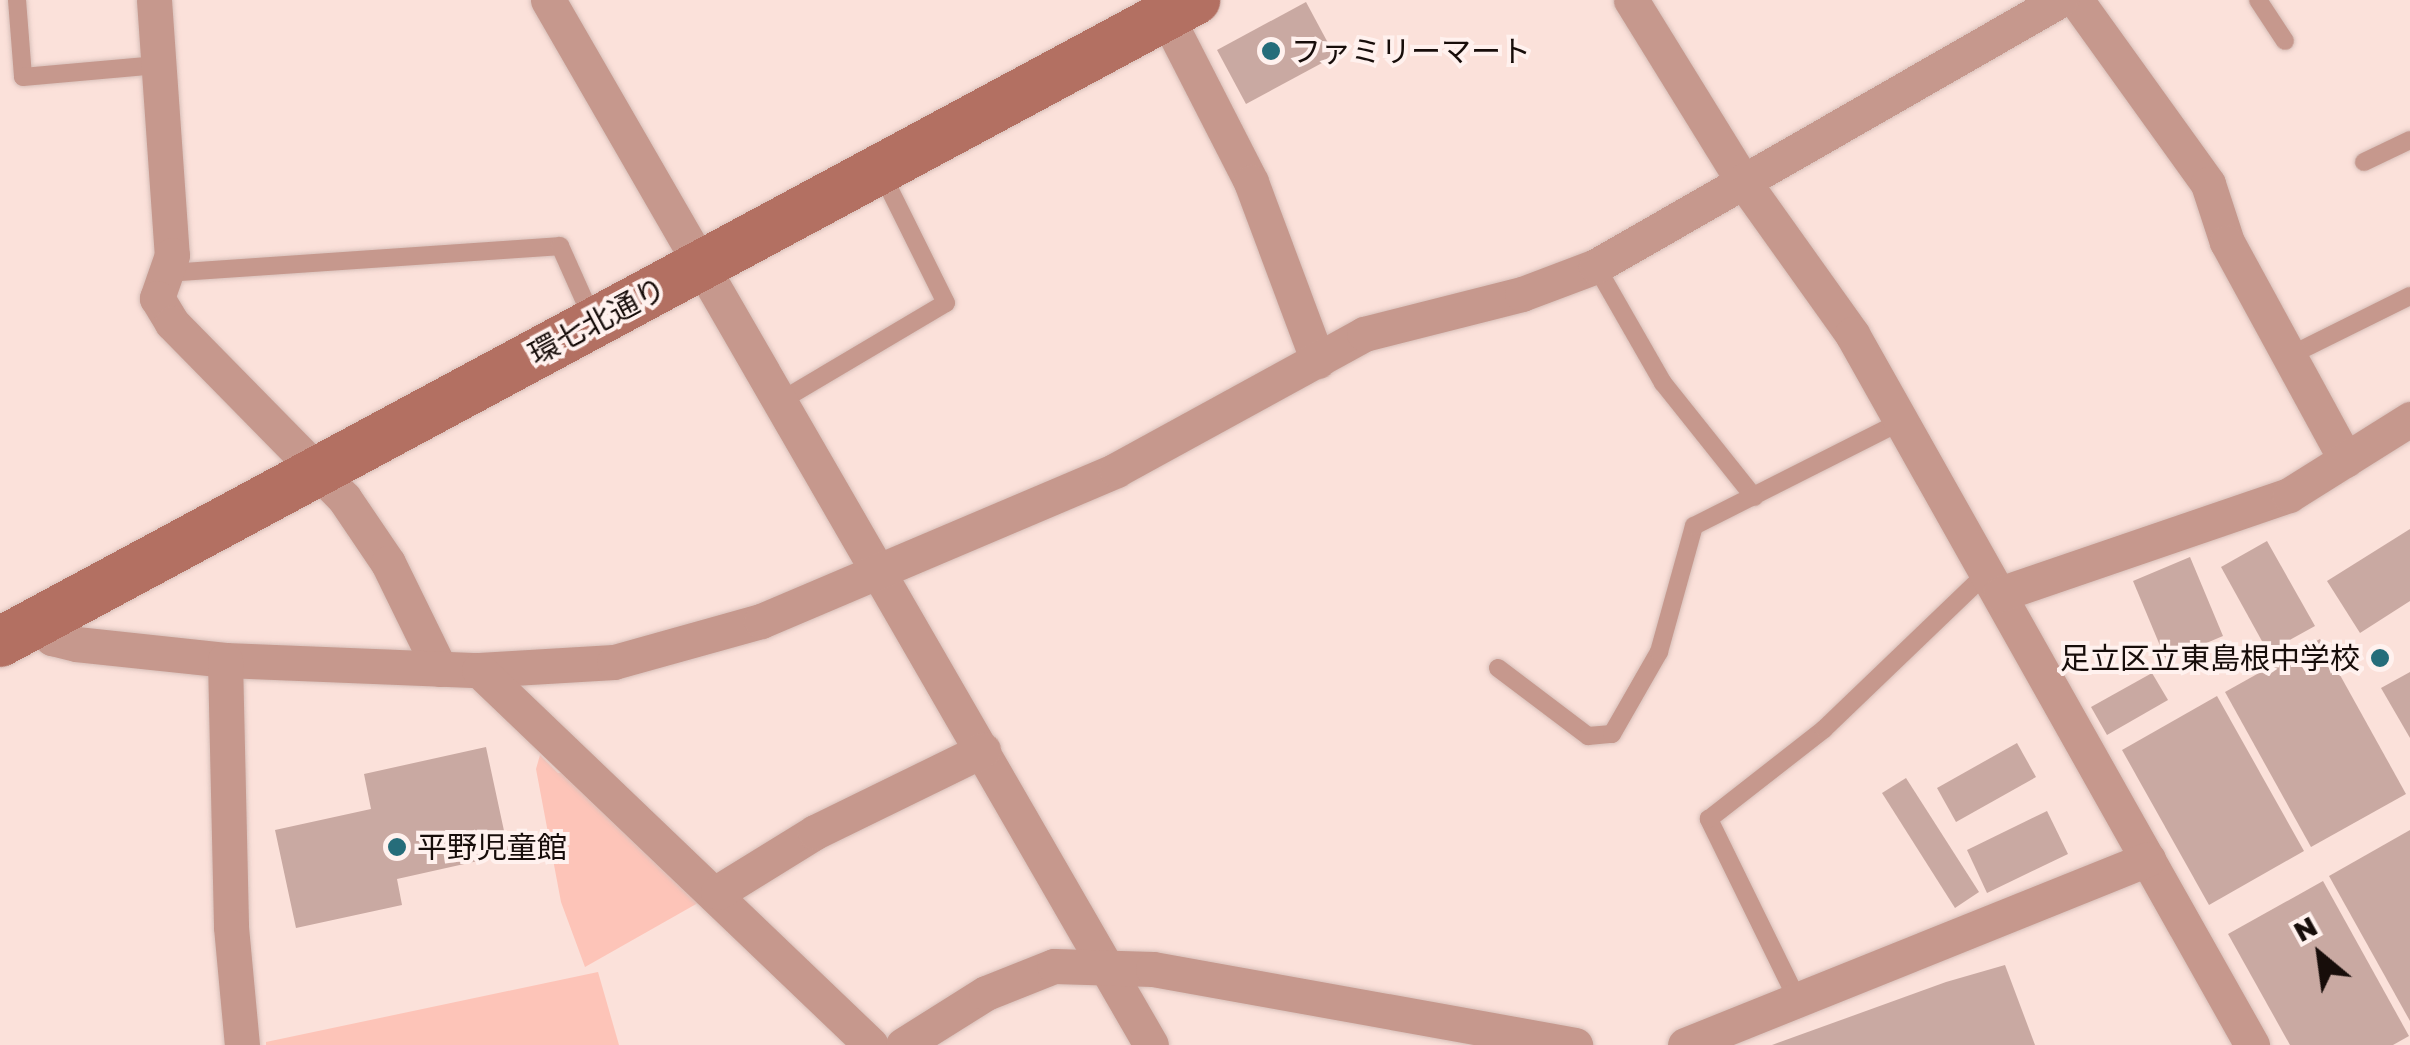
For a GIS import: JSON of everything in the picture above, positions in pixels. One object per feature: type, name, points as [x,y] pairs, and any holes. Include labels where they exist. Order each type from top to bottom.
[{"type":"street","points":[[154,0],[172,255],[157,298],[172,324],[313,473],[339,492],[388,563],[440,669]]},
{"type":"street","points":[[548,0],[784,400],[1151,1045]]},
{"type":"street","points":[[1631,0],[1743,182],[1852,334],[1898,423],[1995,582],[2252,1045]]},
{"type":"street","points":[[18,632],[76,644],[225,660],[479,670],[614,662],[761,621],[1116,470],[1364,334],[1522,294],[1596,266],[2060,0]]},
{"type":"street","points":[[2076,0],[2208,184],[2226,242],[2346,460]]},
{"type":"street","points":[[1173,5],[1251,182],[1318,361]]},
{"type":"street","name":"環七北通り","points":[[18,632],[880,170],[1173,5]]},
{"type":"street","points":[[1995,582],[2289,496],[2410,419]]},
{"type":"street","points":[[225,660],[231,928],[242,1045]]},
{"type":"street","points":[[479,670],[718,892],[872,1045]]},
{"type":"street","points":[[718,892],[815,832],[983,750]]},
{"type":"street","points":[[1684,1045],[2148,859]]},
{"type":"street","points":[[903,1045],[986,993],[1054,966],[1106,966],[1575,1045]]},
{"type":"lane","points":[[17,0],[23,76],[157,64]]},
{"type":"lane","points":[[2258,0],[2285,41]]},
{"type":"lane","points":[[2364,162],[2410,140]]},
{"type":"lane","points":[[784,400],[946,303],[880,170]]},
{"type":"lane","points":[[167,274],[560,246],[594,323]]},
{"type":"lane","points":[[1596,266],[1663,383],[1754,498]]},
{"type":"lane","points":[[2292,356],[2410,296]]},
{"type":"lane","points":[[1498,668],[1588,736],[1612,734],[1659,652],[1686,538],[1714,513],[1754,498],[1898,423]]},
{"type":"lane","points":[[1798,1001],[1709,819],[1824,729],[1995,582]]},
{"type":"shaded area","points":[[540,755],[558,773],[574,774],[705,899],[585,967],[561,902],[536,769]]},
{"type":"shaded area","points":[[598,972],[619,1045],[266,1045],[266,1042]]},
{"type":"building","points":[[1306,2],[1335,56],[1246,104],[1217,50]]},
{"type":"building","points":[[2410,529],[2410,601],[2360,633],[2327,581]]},
{"type":"building","points":[[2267,541],[2315,626],[2268,652],[2221,567]]},
{"type":"building","points":[[2190,557],[2223,636],[2166,660],[2133,581]]},
{"type":"building","points":[[2320,639],[2406,794],[2311,847],[2225,692]]},
{"type":"building","points":[[2410,672],[2410,738],[2381,688]]},
{"type":"building","points":[[2152,673],[2168,700],[2107,735],[2091,707]]},
{"type":"building","points":[[2217,696],[2304,851],[2209,905],[2122,750]]},
{"type":"building","points":[[2017,743],[2036,777],[1956,822],[1937,788]]},
{"type":"building","points":[[486,747],[509,854],[397,879],[402,905],[296,928],[275,830],[371,809],[364,774]]},
{"type":"building","points":[[1906,778],[1979,892],[1955,908],[1882,793]]},
{"type":"building","points":[[2047,811],[2068,854],[1987,893],[1967,850]]},
{"type":"building","points":[[2410,830],[2410,1021],[2329,876]]},
{"type":"building","points":[[2323,881],[2409,1036],[2393,1045],[2290,1045],[2228,934]]},
{"type":"building","points":[[2005,965],[2035,1045],[1772,1045],[1946,982]]},
{"type":"place","name":"ファミリーマート","points":[[1271,51]]},
{"type":"place","name":"足立区立東島根中学校","points":[[2380,658]]},
{"type":"place","name":"平野児童館","points":[[397,847]]}]
